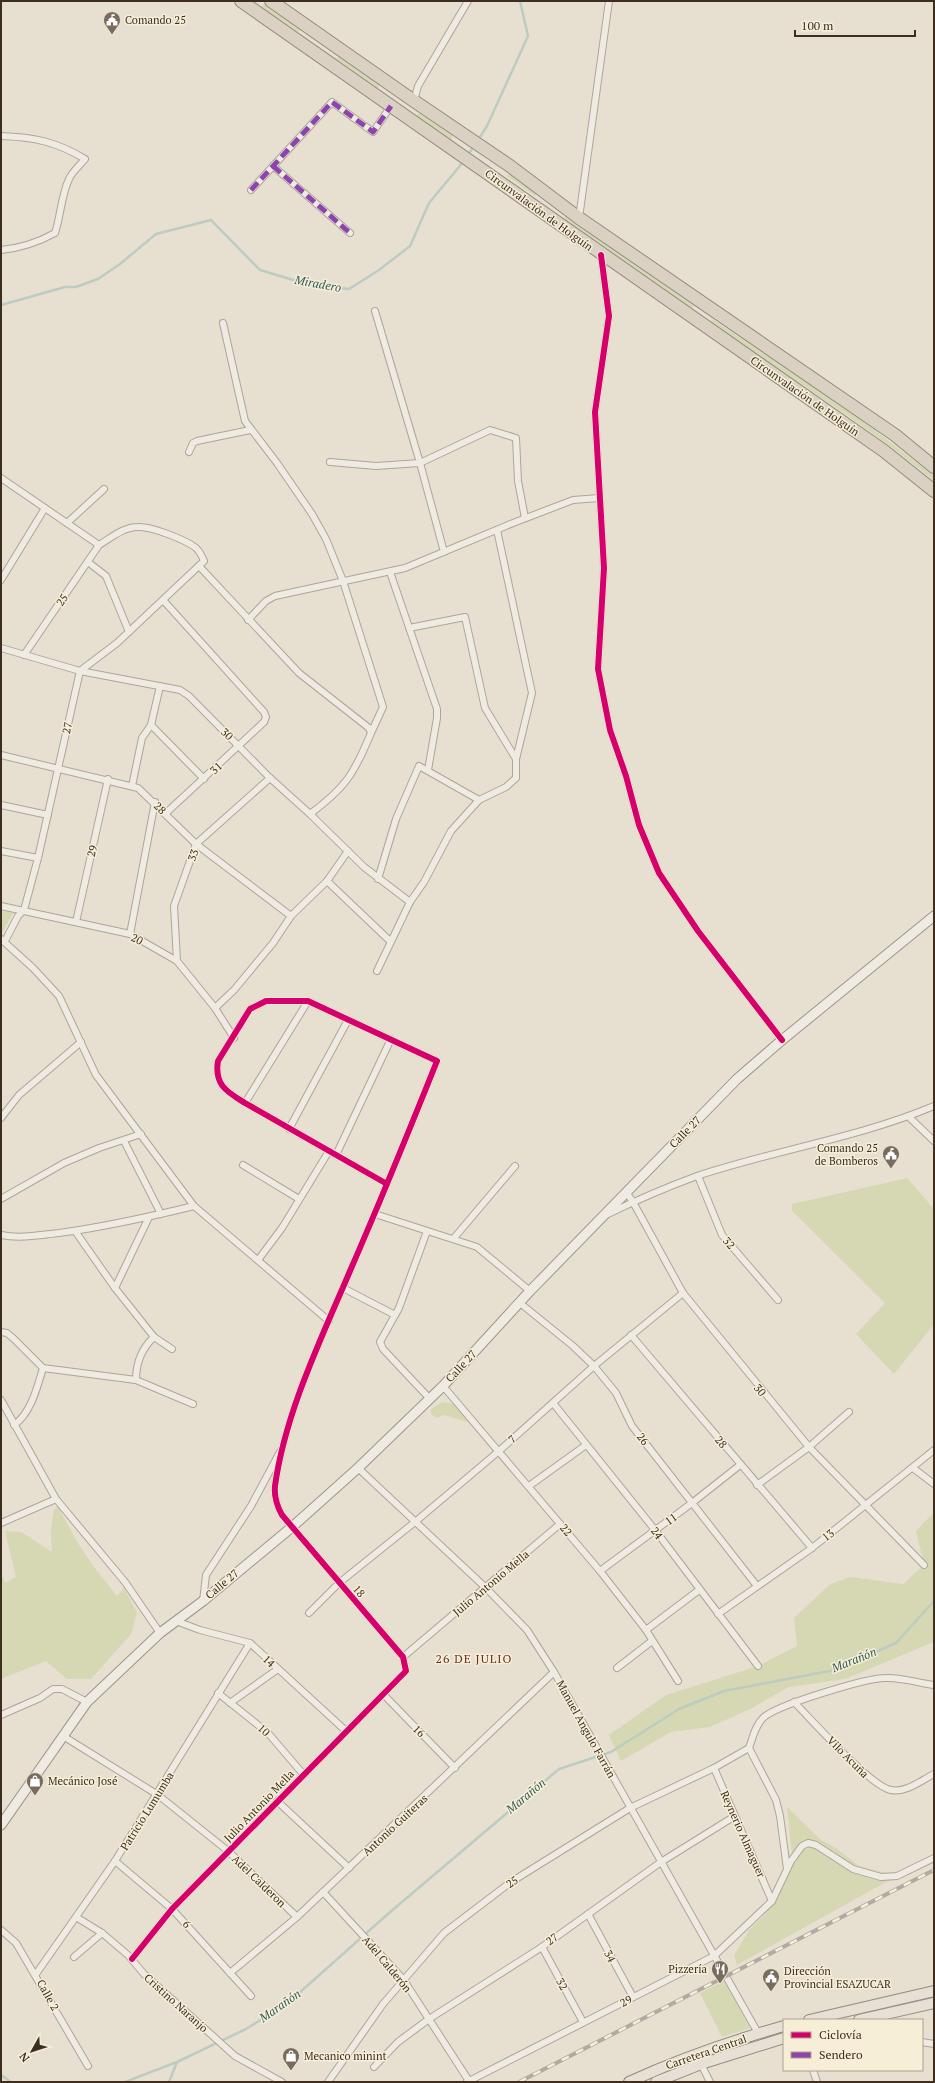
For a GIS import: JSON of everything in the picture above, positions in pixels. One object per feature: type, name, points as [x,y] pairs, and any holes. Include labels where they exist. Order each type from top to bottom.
[{"type":"highway","name":"Circunvalación de Holguín","points":[[241,1],[884,451],[934,490]]},
{"type":"highway","name":"Circunvalación de Holguín","points":[[271,1],[510,166],[579,218],[895,435],[934,467]]},
{"type":"main road","name":"Calle 27","points":[[1,1825],[86,1702],[160,1633],[203,1601],[292,1527],[358,1468],[443,1386],[530,1291],[737,1079],[782,1040],[934,916]]},
{"type":"main road","points":[[813,2019],[934,1991]]},
{"type":"main road","points":[[866,2019],[934,2003]]},
{"type":"main road","name":"Carretera Central","points":[[629,2082],[666,2065],[783,2026]]},
{"type":"main road","name":"Carretera Central","points":[[656,2082],[701,2064],[783,2038]]},
{"type":"street","points":[[414,101],[418,86],[468,1]]},
{"type":"street","points":[[579,218],[609,1]]},
{"type":"street","points":[[250,190],[332,102],[373,132],[391,106]]},
{"type":"street","points":[[1,136],[22,137],[50,142],[67,148],[85,159],[70,177],[63,194],[60,218],[55,233],[41,241],[22,248],[1,250]]},
{"type":"street","points":[[273,166],[350,233]]},
{"type":"street","points":[[601,254],[609,316],[595,412],[604,568],[598,669],[610,730],[626,776],[639,825],[659,873],[698,931],[782,1040]]},
{"type":"street","points":[[375,311],[420,463],[444,552]]},
{"type":"street","points":[[223,323],[245,421],[250,430],[277,463],[312,514],[326,539],[343,581],[383,707],[360,761],[346,783],[334,797],[310,814]]},
{"type":"street","points":[[189,452],[193,443],[197,441],[250,430]]},
{"type":"street","points":[[330,462],[376,466],[420,463],[490,430],[516,438],[518,481],[525,518]]},
{"type":"street","points":[[1,478],[100,546]]},
{"type":"street","points":[[67,523],[104,489]]},
{"type":"street","points":[[248,620],[271,598],[343,581],[390,572],[417,564],[525,518],[573,500],[599,498]]},
{"type":"street","points":[[1,580],[45,508]]},
{"type":"street","name":"25","points":[[24,655],[100,546],[117,534],[138,526],[149,528],[192,545],[200,552],[204,561],[199,566]]},
{"type":"street","points":[[377,971],[390,941],[410,902],[424,882],[451,831],[479,800],[506,787],[516,778],[516,759],[532,693],[497,530]]},
{"type":"street","points":[[88,562],[106,576],[130,632]]},
{"type":"street","points":[[80,671],[130,632],[199,566],[299,673],[369,728],[371,733]]},
{"type":"street","points":[[390,572],[437,709],[437,718],[428,770]]},
{"type":"street","name":"31","points":[[163,600],[264,712],[266,717],[264,722],[166,814]]},
{"type":"street","points":[[409,628],[465,617],[485,708],[499,734],[516,759]]},
{"type":"street","name":"30","points":[[1,648],[80,671],[180,690],[189,696],[270,778],[378,879],[410,902]]},
{"type":"street","name":"27","points":[[3,940],[18,916],[24,910],[38,858],[80,671]]},
{"type":"street","points":[[132,786],[142,738],[151,725],[160,686]]},
{"type":"street","points":[[151,725],[204,779]]},
{"type":"street","name":"28","points":[[1,755],[108,779],[138,788],[155,802],[196,844],[292,916]]},
{"type":"street","points":[[378,879],[396,819],[420,766],[479,800]]},
{"type":"street","name":"33","points":[[177,961],[174,906],[196,844],[270,778]]},
{"type":"street","name":"29","points":[[76,922],[108,779]]},
{"type":"street","points":[[130,934],[155,802]]},
{"type":"street","points":[[1,805],[48,815]]},
{"type":"street","points":[[1,851],[38,858]]},
{"type":"street","points":[[215,1008],[234,990],[273,944],[292,916],[327,881],[348,851]]},
{"type":"street","points":[[327,881],[390,941]]},
{"type":"street","name":"20","points":[[1,906],[130,934],[177,961],[215,1008],[234,1038]]},
{"type":"street","points":[[3,940],[59,996],[96,1075],[194,1206],[328,1321]]},
{"type":"street","points":[[203,1601],[206,1575],[251,1506],[284,1446],[297,1402],[328,1321],[375,1214],[437,1061],[308,1001],[266,1001],[257,1004],[250,1009],[234,1038],[218,1061],[216,1071],[218,1080],[228,1092],[245,1103],[387,1184]]},
{"type":"street","points":[[245,1103],[308,1001]]},
{"type":"street","points":[[289,1128],[348,1020]]},
{"type":"street","points":[[336,1155],[390,1039]]},
{"type":"street","points":[[1,1118],[19,1095],[81,1042]]},
{"type":"street","points":[[601,1218],[633,1202],[698,1176],[909,1117],[934,1106]]},
{"type":"street","points":[[909,1117],[934,1141]]},
{"type":"street","points":[[1,1199],[64,1163],[99,1148],[124,1141],[141,1134]]},
{"type":"street","points":[[124,1141],[161,1214]]},
{"type":"street","points":[[258,1260],[282,1228],[329,1151]]},
{"type":"street","points":[[243,1165],[299,1199]]},
{"type":"street","points":[[454,1238],[515,1166]]},
{"type":"street","name":"32","points":[[698,1176],[722,1235],[778,1300]]},
{"type":"street","name":"30","points":[[626,1192],[683,1293],[809,1447],[924,1565]]},
{"type":"street","points":[[1,1236],[29,1237],[75,1231],[149,1217],[194,1206]]},
{"type":"street","points":[[375,1214],[454,1238],[477,1247],[530,1291]]},
{"type":"street","points":[[115,1288],[149,1217]]},
{"type":"street","points":[[75,1231],[115,1288],[154,1337],[172,1349]]},
{"type":"street","points":[[427,1231],[395,1315],[380,1342],[383,1349],[430,1399]]},
{"type":"street","points":[[343,1288],[395,1315]]},
{"type":"street","name":"7","points":[[310,1613],[339,1583],[415,1522],[499,1451],[594,1366],[683,1293]]},
{"type":"street","name":"26","points":[[520,1303],[573,1346],[594,1366],[616,1393],[632,1426],[757,1586]]},
{"type":"street","points":[[1,1332],[7,1333],[43,1368],[136,1380],[147,1383],[194,1404]]},
{"type":"street","name":"28","points":[[631,1335],[812,1548]]},
{"type":"street","points":[[136,1380],[136,1367],[142,1353],[154,1337]]},
{"type":"street","points":[[14,1425],[19,1422],[33,1400],[43,1368]]},
{"type":"street","name":"22","points":[[443,1386],[600,1571],[646,1630],[678,1681]]},
{"type":"street","points":[[1,1400],[56,1499],[125,1582],[160,1633]]},
{"type":"street","name":"24","points":[[553,1403],[655,1530],[698,1590],[758,1666]]},
{"type":"street","points":[[757,1485],[809,1447],[849,1412]]},
{"type":"street","points":[[529,1486],[586,1445]]},
{"type":"street","name":"18","points":[[284,1446],[275,1492],[277,1507],[339,1583],[403,1657],[406,1671]]},
{"type":"street","name":"13","points":[[718,1614],[812,1548],[934,1450]]},
{"type":"street","name":"11","points":[[600,1571],[692,1503],[740,1465]]},
{"type":"street","name":"Manuel Angulo Farrán","points":[[358,1468],[486,1588],[527,1630],[554,1672],[592,1742],[758,2034]]},
{"type":"street","points":[[913,1468],[934,1484]]},
{"type":"street","points":[[1,1523],[56,1499]]},
{"type":"street","name":"Julio Antonio Mella","points":[[403,1657],[560,1524]]},
{"type":"street","points":[[646,1630],[698,1590]]},
{"type":"street","name":"14","points":[[176,1621],[200,1630],[250,1643],[346,1731]]},
{"type":"street","points":[[617,1668],[652,1641]]},
{"type":"street","name":"Patricio Lumumba","points":[[36,1974],[158,1795],[218,1693],[250,1643]]},
{"type":"street","points":[[230,1703],[278,1669]]},
{"type":"street","name":"Julio Antonio Mella","points":[[132,1959],[172,1909],[406,1671]]},
{"type":"street","name":"Antonio Guiteras","points":[[230,1973],[297,1917],[554,1672]]},
{"type":"street","points":[[787,1870],[780,1816],[776,1800],[749,1748],[757,1726],[764,1716],[794,1702],[863,1681],[884,1678],[902,1678],[934,1685]]},
{"type":"street","points":[[1,1715],[40,1698],[53,1690],[62,1689],[86,1702]]},
{"type":"street","name":"10","points":[[218,1693],[268,1733],[304,1774]]},
{"type":"street","name":"16","points":[[383,1694],[455,1768]]},
{"type":"street","name":"Vilo Acuña","points":[[794,1702],[870,1779],[891,1790],[908,1788],[934,1774]]},
{"type":"street","name":"Adel Calderon","points":[[63,1736],[158,1795],[228,1851],[297,1917]]},
{"type":"street","name":"25","points":[[328,2082],[403,1979],[444,1933],[511,1882],[630,1808],[714,1768],[749,1748]]},
{"type":"street","name":"Reynerio Almaguer","points":[[714,1768],[772,1901]]},
{"type":"street","points":[[278,1801],[349,1868]]},
{"type":"street","name":"27","points":[[374,2067],[398,2042],[429,2019],[542,1946],[660,1862],[735,1816]]},
{"type":"street","points":[[772,1901],[787,1870],[802,1846],[808,1843],[816,1845],[853,1869],[881,1877],[897,1876],[934,1858]]},
{"type":"street","name":"6","points":[[115,1860],[172,1909],[251,1996]]},
{"type":"street","name":"Adel Calderón","points":[[323,1892],[403,1979],[468,2081]]},
{"type":"street","name":"29","points":[[468,2081],[714,1956],[772,1901]]},
{"type":"street","name":"34","points":[[588,1914],[633,1998]]},
{"type":"street","name":"Cristino Naranjo","points":[[76,1917],[102,1933],[132,1959],[144,1974],[235,2056],[282,2082]]},
{"type":"street","name":"Calle 2","points":[[1,1930],[16,1943],[36,1974],[88,2066]]},
{"type":"street","points":[[74,1957],[102,1933]]},
{"type":"street","name":"32","points":[[542,1946],[583,2022]]},
{"type":"street","points":[[923,2042],[934,2044]]},
{"type":"street","points":[[701,2064],[710,2082]]},
{"type":"street","points":[[813,2071],[817,2082]]},
{"type":"green space","points":[[264,4],[301,30],[299,32],[261,7]]},
{"type":"green space","points":[[339,56],[380,85],[378,88],[337,59]]},
{"type":"green space","points":[[419,113],[453,136],[451,140],[416,116]]},
{"type":"green space","points":[[510,173],[537,193],[535,196],[507,176]]},
{"type":"green space","points":[[565,215],[694,306],[692,309],[603,249],[564,218]]},
{"type":"green space","points":[[712,319],[855,415],[934,476],[934,481],[907,459],[824,399],[710,323]]},
{"type":"green space","points":[[1,911],[13,913],[2,933],[1,932]]},
{"type":"green space","points":[[907,1178],[934,1209],[934,1324],[894,1374],[856,1334],[885,1303],[792,1211],[792,1204]]},
{"type":"green space","points":[[442,1402],[453,1404],[469,1420],[467,1422],[444,1415],[437,1418],[431,1414],[431,1409]]},
{"type":"green space","points":[[58,1507],[79,1545],[117,1596],[124,1588],[137,1613],[131,1634],[91,1679],[67,1679],[46,1661],[1,1679],[1,1573],[5,1583],[16,1577],[5,1531],[21,1532],[52,1552],[51,1529],[54,1510]]},
{"type":"green space","points":[[934,1512],[934,1642],[845,1679],[789,1687],[750,1709],[710,1727],[671,1732],[621,1761],[609,1735],[666,1695],[758,1666],[797,1646],[794,1618],[829,1585],[850,1577],[903,1584],[924,1565],[916,1531]]},
{"type":"green space","points":[[787,1807],[821,1840],[836,1848],[859,1866],[897,1876],[737,1965],[734,1955],[750,1929],[767,1912],[793,1864]]},
{"type":"green space","points":[[724,1981],[750,2028],[722,2037],[700,1993]]},
{"type":"waterway","name":"Miradero","points":[[478,140],[487,126],[528,36],[520,1]]},
{"type":"waterway","name":"Miradero","points":[[468,155],[474,146]]},
{"type":"waterway","name":"Miradero","points":[[1,305],[65,287],[76,287],[98,279],[120,264],[156,234],[211,220],[260,270],[310,285],[349,289],[379,270],[410,246],[429,203],[464,161]]},
{"type":"waterway","name":"Marañón","points":[[169,2082],[177,2062],[246,2029],[289,2002],[389,1913],[559,1769],[611,1752],[679,1709],[724,1691],[835,1670],[896,1643],[934,1601]]},
{"type":"waterway","points":[[125,2082],[177,2062]]},
{"type":"waterway","points":[[1,2075],[11,2082]]},
{"type":"railway","points":[[519,2082],[934,1870]]},
{"type":"marked path","points":[[251,190],[332,102],[373,132],[391,106]]},
{"type":"marked path","points":[[273,166],[350,233]]},
{"type":"cycle path","points":[[601,255],[609,316],[595,412],[604,568],[598,669],[610,730],[626,776],[639,825],[659,873],[698,931],[782,1040]]},
{"type":"cycle path","points":[[132,1959],[172,1909],[406,1671],[403,1657],[282,1515],[276,1501],[275,1486],[287,1431],[305,1377],[383,1193],[394,1166],[405,1140],[437,1061],[308,1001],[266,1001],[250,1009],[218,1061],[218,1076],[223,1087],[245,1103],[387,1184]]},
{"type":"place","name":"Comando 25","points":[[112,35]]},
{"type":"place","name":"Comando 25 de Bomberos","points":[[891,1169]]},
{"type":"place","name":"Mecánico José","points":[[35,1796]]},
{"type":"place","name":"Pizzería","points":[[720,1984]]},
{"type":"place","name":"Dirección Provincial ESAZUCAR","points":[[771,1992]]},
{"type":"place","name":"Mecanico minint","points":[[291,2071]]},
{"type":"district","name":"26 DE JULIO","points":[[474,1659]]}]
